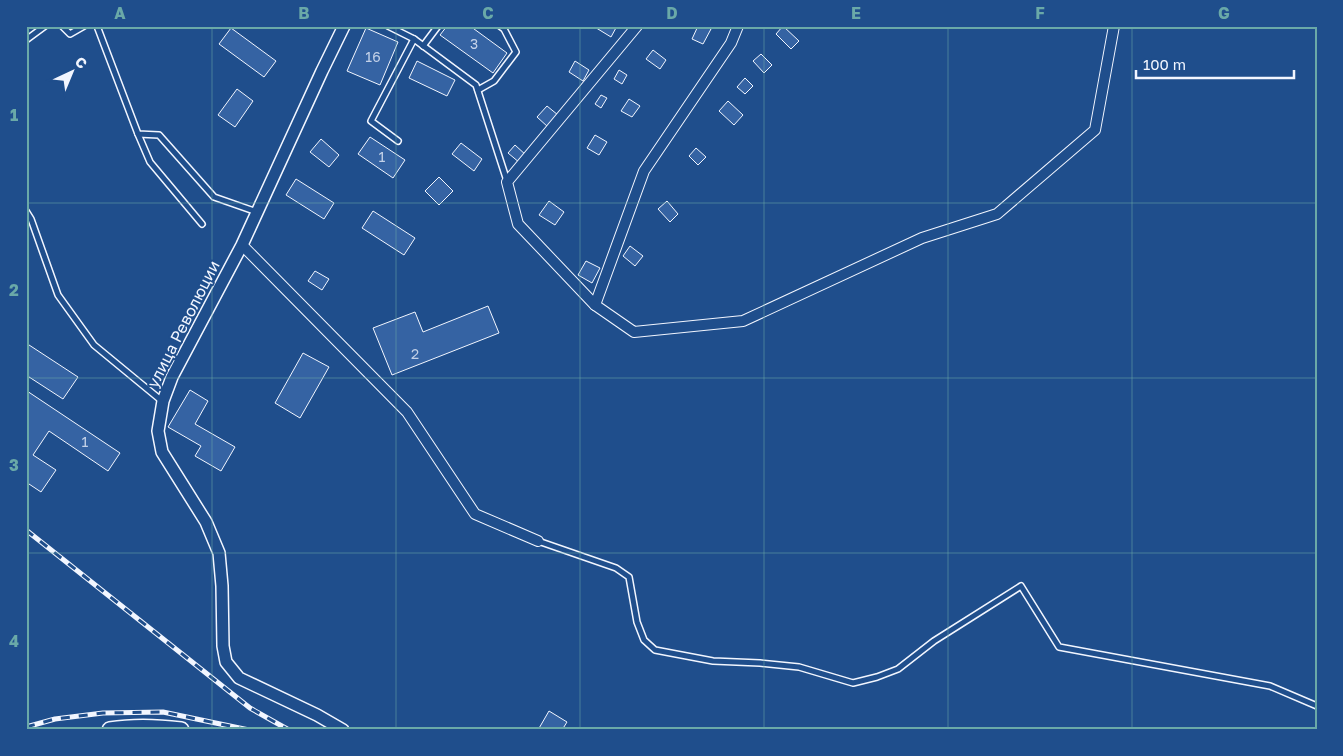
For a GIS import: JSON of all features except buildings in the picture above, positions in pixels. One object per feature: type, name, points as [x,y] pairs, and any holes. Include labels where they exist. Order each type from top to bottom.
[{"type":"main road","points":[[110,730],[124,727],[153,727],[181,730]]},
{"type":"street","name":"улица Революции","points":[[343,730],[317,715],[239,678],[226,662],[223,646],[222,586],[218,553],[206,522],[162,452],[158,431],[163,401],[172,377],[242,245],[344,26]]},
{"type":"street","points":[[637,26],[507,182],[518,224],[595,304],[634,332],[743,321],[922,238],[997,214],[1095,130],[1114,26]]},
{"type":"street","points":[[595,304],[644,171],[731,43],[738,26]]},
{"type":"street","points":[[242,245],[407,412],[475,514],[538,541]]},
{"type":"lane","points":[[26,40],[46,26]]},
{"type":"lane","points":[[62,26],[70,34],[84,26]]},
{"type":"lane","points":[[97,26],[150,162],[202,224]]},
{"type":"lane","points":[[388,26],[414,39],[476,85],[507,182]]},
{"type":"lane","points":[[423,46],[438,26]]},
{"type":"lane","points":[[478,90],[494,81],[516,52],[504,29],[500,26]]},
{"type":"lane","points":[[398,141],[371,121],[414,39]]},
{"type":"lane","points":[[138,134],[159,135],[214,197],[257,213]]},
{"type":"lane","points":[[26,211],[31,219],[58,295],[94,345],[163,401]]},
{"type":"lane","points":[[538,541],[616,568],[629,577],[637,622],[644,640],[655,650],[713,661],[760,663],[799,668],[853,683],[898,669],[934,641],[1022,586],[1059,647],[1270,686],[1317,706]]},
{"type":"railway","points":[[26,530],[250,708],[289,730]]},
{"type":"railway","points":[[26,727],[55,719],[103,713],[163,712],[249,730]]}]
